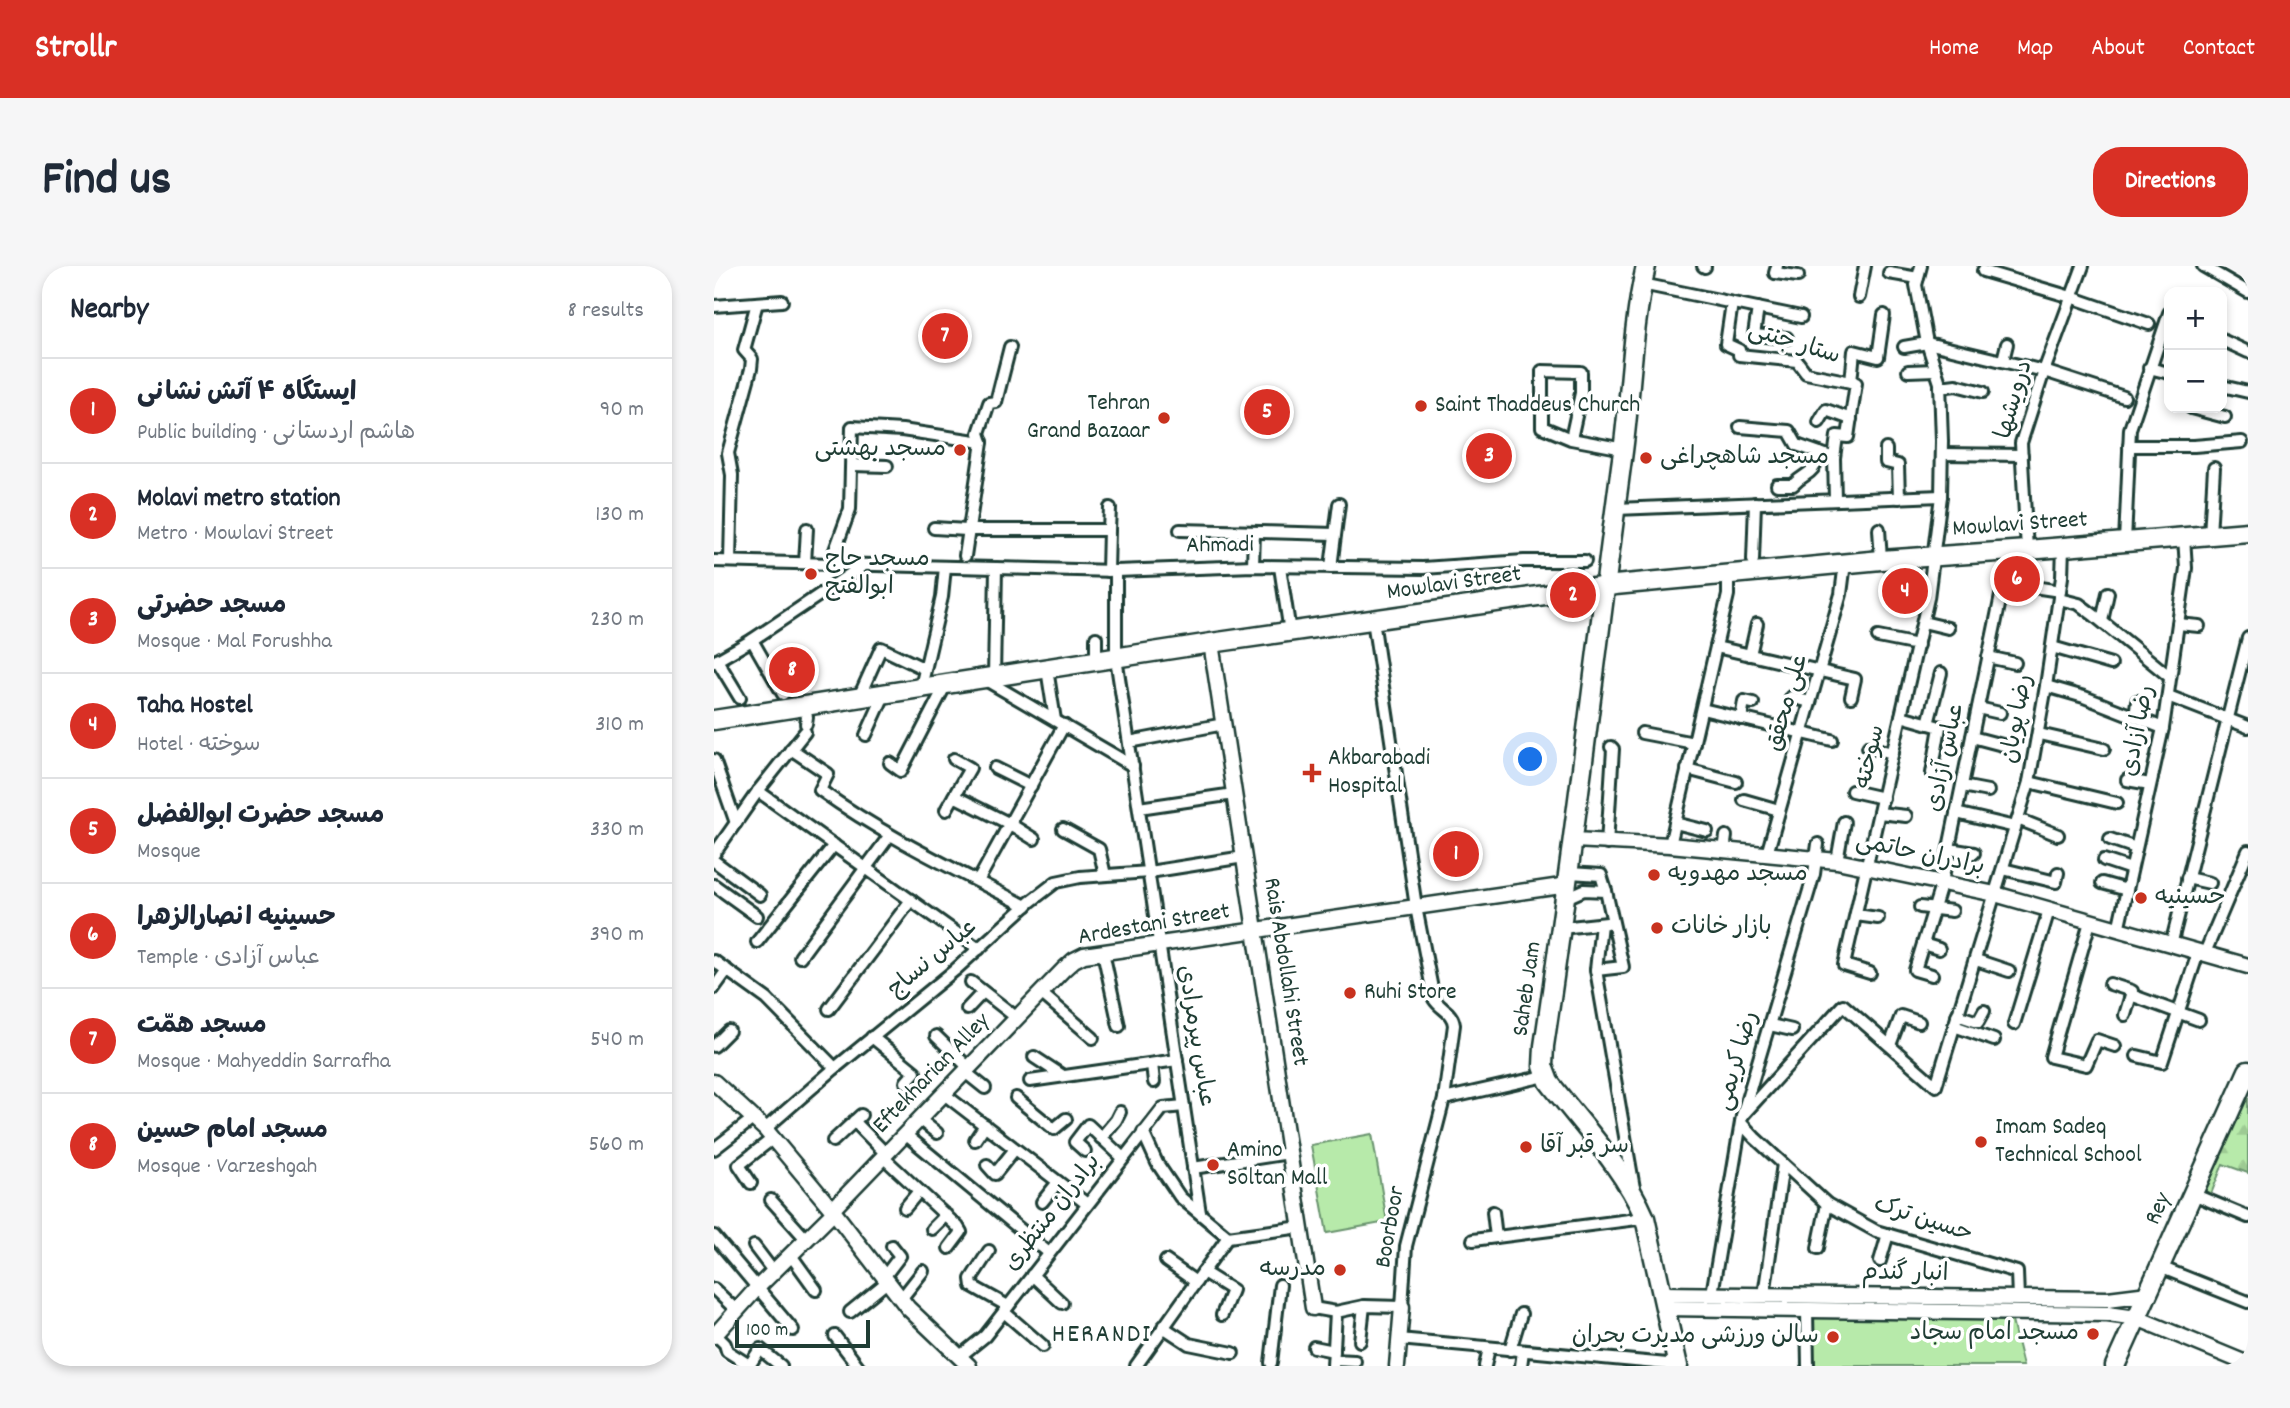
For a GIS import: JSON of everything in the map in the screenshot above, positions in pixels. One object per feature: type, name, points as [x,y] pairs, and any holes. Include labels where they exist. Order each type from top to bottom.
[{"type":"main road","name":"Saheb Jam","points":[[1545,1076],[1544,1046],[1574,841],[1646,266]]},
{"type":"main road","name":"Mowlavi Street","points":[[714,720],[805,721],[859,697],[1605,586],[1845,563],[2248,532]]},
{"type":"main road","name":"Rey","points":[[2115,1366],[2248,1071]]},
{"type":"main road","points":[[1545,1076],[1622,1175],[1636,1198],[1645,1218],[1678,1366]]},
{"type":"street","points":[[1777,266],[1776,273],[1798,276]]},
{"type":"street","points":[[1859,297],[1865,266]]},
{"type":"street","name":"درویشها","points":[[2019,551],[2021,443],[2043,372],[2083,266]]},
{"type":"street","points":[[2203,266],[2248,292]]},
{"type":"street","points":[[1981,271],[2071,297],[2149,324]]},
{"type":"street","points":[[1889,273],[1919,272]]},
{"type":"street","name":"سوخته","points":[[1870,973],[1844,965],[1928,598],[1941,496],[1940,387],[1927,343],[1916,285],[1919,272]]},
{"type":"street","name":"ستار جنتی","points":[[1642,284],[1732,303],[1726,344],[1739,350],[1739,355],[1797,361],[1806,373],[1856,383],[1848,437],[1838,436],[1834,458]]},
{"type":"street","points":[[714,306],[782,301]]},
{"type":"street","points":[[730,561],[732,475],[728,453],[751,369],[752,359],[744,350],[757,303]]},
{"type":"street","points":[[1732,303],[1801,317]]},
{"type":"street","points":[[1758,308],[1754,335],[1787,338]]},
{"type":"street","points":[[1851,382],[1854,351],[1878,357],[1884,314]]},
{"type":"street","points":[[2125,542],[2130,429],[2164,327]]},
{"type":"street","points":[[1958,350],[1961,337]]},
{"type":"street","points":[[2227,342],[2248,352]]},
{"type":"street","points":[[1905,347],[1927,343],[2003,360],[2123,397]]},
{"type":"street","points":[[2003,360],[2007,344]]},
{"type":"street","points":[[965,556],[982,442],[979,433],[989,403],[996,402],[1010,347]]},
{"type":"street","points":[[2149,369],[2164,372]]},
{"type":"street","points":[[1908,371],[1936,370]]},
{"type":"street","points":[[1571,439],[1581,393],[1581,372],[1542,371],[1542,428],[1571,439],[1624,449]]},
{"type":"street","points":[[1940,387],[1956,385],[1983,392]]},
{"type":"street","points":[[2227,387],[2248,392]]},
{"type":"street","points":[[1819,422],[1826,410],[1851,419]]},
{"type":"street","points":[[2214,413],[2225,417]]},
{"type":"street","points":[[830,564],[850,509],[852,427],[902,430],[982,442]]},
{"type":"street","points":[[1740,427],[1789,430],[1797,445],[1834,458],[1835,499]]},
{"type":"street","points":[[2129,446],[2194,446],[2242,442]]},
{"type":"street","points":[[1886,449],[1886,462],[1898,465],[1899,498]]},
{"type":"street","points":[[1777,485],[1793,485],[1799,478],[1810,474],[1820,453]]},
{"type":"street","points":[[1942,454],[2022,455]]},
{"type":"street","points":[[852,465],[887,466]]},
{"type":"street","points":[[2210,535],[2214,468]]},
{"type":"street","points":[[1616,509],[1941,496]]},
{"type":"street","points":[[1753,560],[1755,503]]},
{"type":"street","points":[[1331,567],[1339,504]]},
{"type":"street","name":"عباس پیرمرادی","points":[[1110,508],[1116,658],[1200,1213]]},
{"type":"street","points":[[934,528],[1109,530]]},
{"type":"street","points":[[805,563],[807,529]]},
{"type":"street","points":[[1880,529],[1881,560]]},
{"type":"street","points":[[1180,530],[1335,534]]},
{"type":"street","points":[[1253,566],[1254,532]]},
{"type":"street","name":"رضا آزادی","points":[[2118,930],[2163,729],[2186,568],[2184,537]]},
{"type":"street","name":"رضا پویان","points":[[1890,1045],[1936,1086],[2029,782],[2052,647],[2063,547]]},
{"type":"street","name":"عباس آزادی","points":[[1931,975],[1915,970],[1942,882],[1988,657],[2019,551]]},
{"type":"street","name":"Ahmadi","points":[[714,561],[996,568],[1071,574],[1253,566],[1423,568],[1524,561],[1585,561]]},
{"type":"street","name":"علی محقق","points":[[1767,854],[1841,594],[1845,563]]},
{"type":"street","points":[[740,698],[715,661],[752,640],[861,565]]},
{"type":"street","points":[[921,687],[943,597],[945,567]]},
{"type":"street","points":[[1280,567],[1290,632]]},
{"type":"street","points":[[996,568],[989,678],[1133,766]]},
{"type":"street","points":[[1670,845],[1728,596],[1728,575]]},
{"type":"street","points":[[2034,587],[2078,604],[2170,677]]},
{"type":"street","points":[[2102,621],[2108,593]]},
{"type":"street","name":"Boorboor","points":[[1373,620],[1416,907],[1434,999],[1438,1006],[1450,1013],[1454,1025],[1444,1098],[1406,1246],[1396,1366]]},
{"type":"street","points":[[1923,622],[1948,628]]},
{"type":"street","points":[[1750,655],[1757,624]]},
{"type":"street","points":[[2178,624],[2199,626]]},
{"type":"street","points":[[1878,637],[1917,645]]},
{"type":"street","points":[[1096,638],[1096,661]]},
{"type":"street","points":[[2171,945],[2248,638]]},
{"type":"street","points":[[752,640],[783,694]]},
{"type":"street","name":"Rais Abdollahi Street","points":[[1211,643],[1314,1308]]},
{"type":"street","points":[[1716,647],[1855,678],[1851,697]]},
{"type":"street","points":[[2052,647],[2111,664]]},
{"type":"street","points":[[859,697],[881,648],[925,669]]},
{"type":"street","points":[[1988,657],[2015,663]]},
{"type":"street","points":[[978,881],[1031,786],[1060,723],[1047,669]]},
{"type":"street","points":[[1928,724],[1941,673]]},
{"type":"street","points":[[890,763],[901,771],[911,739],[946,684]]},
{"type":"street","points":[[2046,686],[2084,697],[2163,729]]},
{"type":"street","points":[[866,735],[885,693]]},
{"type":"street","points":[[2168,696],[2248,727]]},
{"type":"street","points":[[1791,697],[1810,702]]},
{"type":"street","points":[[1741,719],[1744,701],[1753,703]]},
{"type":"street","points":[[2135,718],[2137,701]]},
{"type":"street","points":[[1978,708],[2000,713]]},
{"type":"street","points":[[1702,709],[1832,740]]},
{"type":"street","points":[[1901,716],[1940,727],[1932,773]]},
{"type":"street","points":[[714,854],[719,837],[736,823],[791,749],[805,721]]},
{"type":"street","points":[[1129,742],[1224,724]]},
{"type":"street","points":[[1642,733],[1694,743]]},
{"type":"street","points":[[2039,734],[2104,749]]},
{"type":"street","points":[[1972,737],[2010,747]]},
{"type":"street","points":[[1607,844],[1611,747]]},
{"type":"street","points":[[1868,747],[1893,753]]},
{"type":"street","points":[[791,749],[828,774],[820,790],[890,835],[1026,906]]},
{"type":"street","points":[[946,810],[971,768],[954,759]]},
{"type":"street","points":[[714,760],[736,823]]},
{"type":"street","points":[[995,768],[1031,786]]},
{"type":"street","points":[[1687,769],[1737,782]]},
{"type":"street","points":[[2127,780],[2150,784]]},
{"type":"street","points":[[2029,782],[2117,803]]},
{"type":"street","points":[[1962,786],[1987,791]]},
{"type":"street","points":[[1852,790],[1883,797]]},
{"type":"street","points":[[758,792],[979,949]]},
{"type":"street","points":[[1139,808],[1234,794]]},
{"type":"street","points":[[954,796],[1034,839]]},
{"type":"street","points":[[1744,800],[1779,810]]},
{"type":"street","points":[[1880,813],[1906,816]]},
{"type":"street","points":[[1956,813],[2016,823],[2058,835]]},
{"type":"street","points":[[1837,861],[1844,822]]},
{"type":"street","points":[[1675,823],[1707,831]]},
{"type":"street","points":[[1063,829],[1099,849],[1105,875]]},
{"type":"street","points":[[800,957],[890,835]]},
{"type":"street","points":[[1724,852],[1726,836]]},
{"type":"street","points":[[2110,839],[2136,848]]},
{"type":"street","name":"برادران حاتمی","points":[[1574,841],[1670,845],[1837,861],[1995,894],[2248,966]]},
{"type":"street","name":"رضا کریمی","points":[[1712,1294],[1742,1119],[1817,859],[1818,844]]},
{"type":"street","points":[[757,942],[834,845]]},
{"type":"street","points":[[1949,849],[1974,853]]},
{"type":"street","points":[[2137,1056],[2162,1062],[2201,954],[2248,851]]},
{"type":"street","name":"عباس نساج","points":[[764,1129],[1056,882],[1080,877],[1149,872],[1244,857]]},
{"type":"street","points":[[2104,860],[2131,869]]},
{"type":"street","points":[[714,861],[760,895]]},
{"type":"street","points":[[2003,869],[2056,882],[2058,873]]},
{"type":"street","points":[[1568,885],[1601,875],[1606,891],[1607,923],[1596,970],[1636,1198]]},
{"type":"street","points":[[2187,878],[2210,883]]},
{"type":"street","points":[[2102,883],[2127,890]]},
{"type":"street","points":[[714,885],[757,916]]},
{"type":"street","points":[[1568,885],[1584,890],[1606,891]]},
{"type":"street","name":"Ardestani Street","points":[[1064,969],[1084,955],[1568,885]]},
{"type":"street","points":[[829,1009],[911,900]]},
{"type":"street","points":[[1920,907],[1952,911]]},
{"type":"street","points":[[2014,1024],[2049,910]]},
{"type":"street","points":[[1856,915],[1878,918]]},
{"type":"street","points":[[2090,922],[2051,1057],[2086,1065],[2097,1040],[2115,1046]]},
{"type":"street","points":[[1561,928],[1607,923]]},
{"type":"street","points":[[1596,970],[1623,967],[1607,923]]},
{"type":"street","points":[[1923,944],[1939,949]]},
{"type":"street","points":[[1103,953],[1119,1026]]},
{"type":"street","points":[[1976,960],[2009,971]]},
{"type":"street","points":[[714,961],[767,999],[835,1068]]},
{"type":"street","name":"Eftekharian Alley","points":[[715,1335],[773,1271],[1064,969]]},
{"type":"street","points":[[714,988],[727,970]]},
{"type":"street","points":[[971,982],[1017,1018]]},
{"type":"street","points":[[2110,984],[2132,991],[2125,1015]]},
{"type":"street","points":[[967,1009],[983,992]]},
{"type":"street","points":[[1041,993],[1093,1038]]},
{"type":"street","points":[[2131,995],[2199,1020]]},
{"type":"street","points":[[1742,1119],[1843,1005],[1890,1045],[1900,1016],[1919,1022]]},
{"type":"street","points":[[1956,1020],[1978,1022],[1984,1011]]},
{"type":"street","points":[[1956,1020],[1994,1040]]},
{"type":"street","points":[[1770,1025],[1792,1030]]},
{"type":"street","points":[[714,1046],[729,1031]]},
{"type":"street","points":[[936,1035],[985,1088]]},
{"type":"street","points":[[872,1037],[915,1072],[906,1082]]},
{"type":"street","points":[[1034,1057],[1063,1076]]},
{"type":"street","points":[[1030,1081],[1177,1060]]},
{"type":"street","points":[[1152,1064],[1154,1082]]},
{"type":"street","points":[[1444,1098],[1545,1076]]},
{"type":"street","points":[[714,1082],[764,1129],[833,1211],[901,1299],[964,1362]]},
{"type":"street","points":[[944,1094],[1087,1205]]},
{"type":"street","points":[[1016,1098],[1054,1129],[1066,1119]]},
{"type":"street","name":"برادران منتظری","points":[[964,1362],[1163,1108],[1184,1105]]},
{"type":"street","points":[[1101,1138],[1120,1112]]},
{"type":"street","points":[[833,1141],[858,1118],[884,1156],[961,1232],[949,1248]]},
{"type":"street","points":[[919,1119],[937,1133]]},
{"type":"street","name":"حسین ترک","points":[[1742,1119],[1755,1138],[1827,1204],[1876,1231],[2017,1272],[2018,1298]]},
{"type":"street","points":[[975,1140],[985,1125]]},
{"type":"street","points":[[1085,1150],[1075,1142],[1088,1125],[1123,1158]]},
{"type":"street","points":[[714,1149],[764,1129]]},
{"type":"street","points":[[751,1183],[739,1165],[764,1129]]},
{"type":"street","points":[[1143,1132],[1157,1163],[1180,1197],[1228,1237]]},
{"type":"street","points":[[905,1134],[1049,1253]]},
{"type":"street","points":[[987,1165],[995,1174],[1015,1149]]},
{"type":"street","points":[[1193,1168],[1289,1153]]},
{"type":"street","points":[[1764,1295],[1783,1164]]},
{"type":"street","points":[[1042,1202],[1058,1182]]},
{"type":"street","points":[[905,1208],[919,1191]]},
{"type":"street","points":[[2193,1194],[2248,1217]]},
{"type":"street","points":[[771,1200],[806,1239]]},
{"type":"street","points":[[1818,1248],[1827,1204]]},
{"type":"street","points":[[1493,1212],[1496,1237]]},
{"type":"street","points":[[932,1229],[946,1215]]},
{"type":"street","points":[[1472,1240],[1645,1218]]},
{"type":"street","points":[[1136,1366],[1228,1237],[1301,1227]]},
{"type":"street","points":[[1880,1261],[1888,1234]]},
{"type":"street","points":[[714,1236],[793,1330]]},
{"type":"street","points":[[754,1246],[773,1271]]},
{"type":"street","points":[[850,1312],[885,1280],[900,1256],[892,1246]]},
{"type":"street","points":[[989,1251],[971,1279],[972,1286],[1006,1309],[1043,1346]]},
{"type":"street","points":[[790,1254],[816,1290]]},
{"type":"street","points":[[1166,1261],[1232,1290],[1222,1315]]},
{"type":"street","points":[[1718,1265],[1732,1267]]},
{"type":"street","points":[[2160,1266],[2248,1301]]},
{"type":"street","points":[[901,1299],[923,1271]]},
{"type":"street","points":[[1032,1275],[1062,1303]]},
{"type":"street","points":[[1271,1363],[1282,1321],[1280,1285]]},
{"type":"street","points":[[714,1289],[736,1310]]},
{"type":"street","name":"انبار گندم","points":[[1663,1301],[1712,1294],[1764,1295],[1988,1305],[2108,1314],[2137,1318],[2229,1362],[2248,1364]]},
{"type":"street","name":"انبار گندم","points":[[1663,1301],[1807,1310],[1988,1305],[2018,1298],[2108,1299],[2148,1294]]},
{"type":"street","points":[[1360,1341],[1364,1306]]},
{"type":"street","points":[[1314,1308],[1336,1312],[1364,1306],[1402,1307]]},
{"type":"street","points":[[1807,1310],[1808,1366]]},
{"type":"street","points":[[1334,1359],[1336,1312]]},
{"type":"street","points":[[1510,1350],[1521,1314]]},
{"type":"street","points":[[1164,1327],[1189,1344],[1233,1353]]},
{"type":"street","points":[[715,1335],[725,1344],[727,1351],[749,1366],[760,1349],[781,1366]]},
{"type":"street","points":[[835,1336],[858,1366]]},
{"type":"street","points":[[1399,1339],[1523,1351],[1580,1361],[1678,1366]]},
{"type":"street","points":[[1314,1347],[1334,1359],[1355,1361]]},
{"type":"street","points":[[1485,1366],[1489,1348]]},
{"type":"street","points":[[1521,1366],[1523,1351]]},
{"type":"green space","points":[[2248,1092],[2248,1173],[2223,1164],[2211,1194],[2202,1190]]},
{"type":"green space","points":[[1372,1134],[1387,1222],[1327,1233],[1311,1145]]},
{"type":"green space","points":[[2011,1317],[2023,1366],[1805,1366],[1808,1318]]},
{"type":"place","name":"مسجد همّت","points":[[945,336]]},
{"type":"place","name":"Saint Thaddeus Church","points":[[1421,406]]},
{"type":"place","name":"مسجد حضرت ابوالفضل","points":[[1267,412]]},
{"type":"place","name":"Tehran Grand Bazaar","points":[[1164,418]]},
{"type":"place","name":"مسجد بهشتی","points":[[960,450]]},
{"type":"place","name":"مسجد حضرتی","points":[[1489,456]]},
{"type":"place","name":"مسجد شاهچراغی","points":[[1646,458]]},
{"type":"place","name":"مسجد حاج ابوالفتح","points":[[811,574]]},
{"type":"place","name":"حسینیه انصارالزهرا","points":[[2017,579]]},
{"type":"place","name":"Taha Hostel","points":[[1905,591]]},
{"type":"place","name":"Molavi metro station","points":[[1573,595]]},
{"type":"place","name":"مسجد امام حسین","points":[[792,670]]},
{"type":"place","name":"Akbarabadi Hospital","points":[[1312,773]]},
{"type":"place","name":"ایستگاه ۴ آتش نشانی","points":[[1456,854]]},
{"type":"place","name":"مسجد مهدویه","points":[[1654,875]]},
{"type":"place","name":"حسینیه","points":[[2141,898]]},
{"type":"place","name":"بازار خانات","points":[[1657,928]]},
{"type":"place","name":"Ruhi Store","points":[[1350,993]]},
{"type":"place","name":"Imam Sadeq Technical School","points":[[1981,1142]]},
{"type":"place","name":"سر قبر آقا","points":[[1526,1147]]},
{"type":"place","name":"Amino Soltan Mall","points":[[1213,1165]]},
{"type":"place","name":"مدرسه","points":[[1340,1270]]},
{"type":"place","name":"مسجد امام سجاد","points":[[2093,1334]]},
{"type":"place","name":"سالن ورزشی مدیرت بحران","points":[[1833,1337]]},
{"type":"district","name":"HERANDI","points":[[1102,1335]]}]
